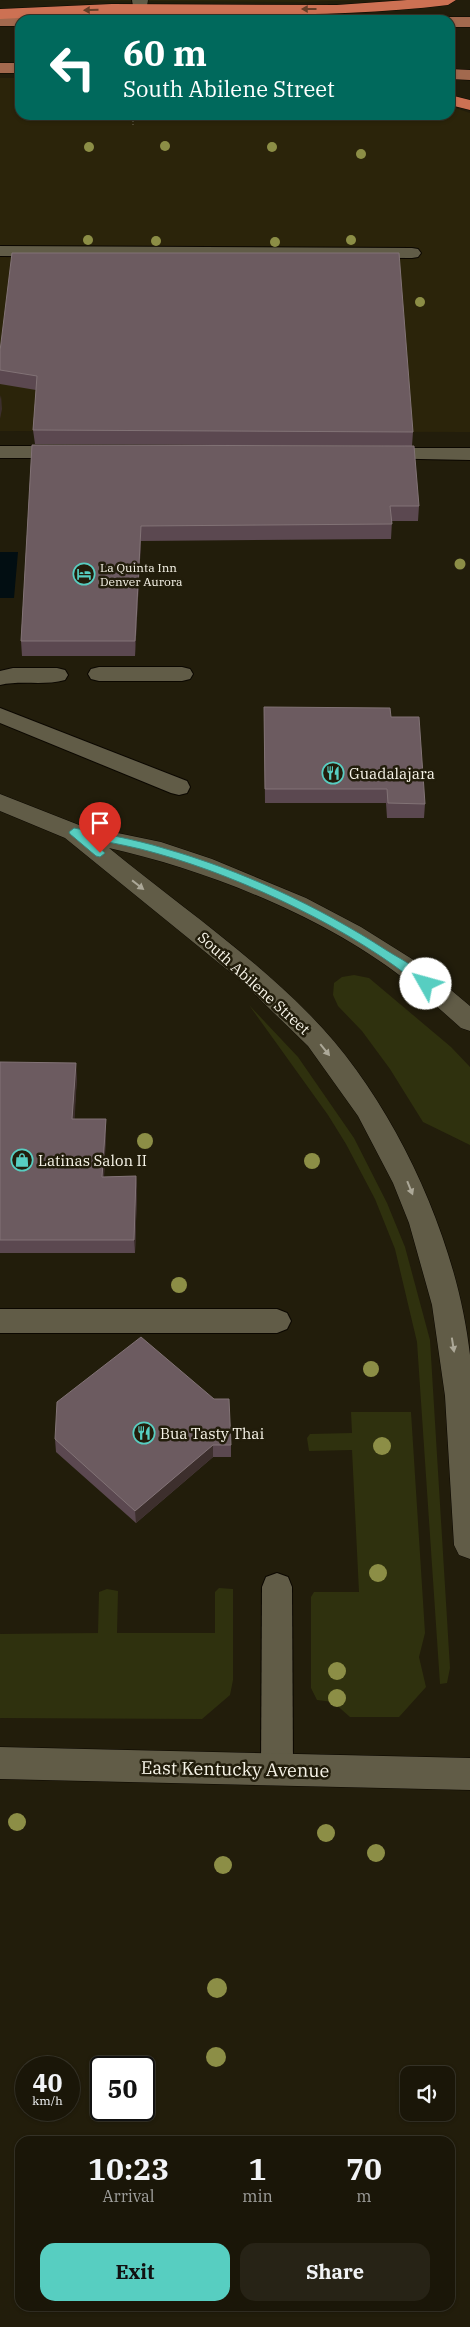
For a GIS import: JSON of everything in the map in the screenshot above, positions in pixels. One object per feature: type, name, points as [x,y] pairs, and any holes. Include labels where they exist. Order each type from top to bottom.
[{"type":"highway","points":[[0,14],[140,5],[327,9],[388,7],[448,0]]},
{"type":"highway","points":[[455,101],[470,105]]},
{"type":"main road","points":[[0,21],[15,21]]},
{"type":"main road","points":[[455,22],[470,22]]},
{"type":"main road","points":[[0,68],[15,68]]},
{"type":"main road","points":[[455,74],[470,75]]},
{"type":"main road","name":"South Abilene Street","points":[[0,802],[74,832],[161,851],[244,880],[297,904],[352,933],[411,972],[470,1021]]},
{"type":"main road","name":"South Abilene Street","points":[[74,832],[240,966],[288,1011],[316,1038],[380,1126],[398,1160],[416,1203],[435,1258],[445,1298],[459,1397],[470,1545]]},
{"type":"main road","name":"East Kentucky Avenue","points":[[0,1763],[470,1774]]},
{"type":"lane","points":[[0,251],[412,253]]},
{"type":"lane","points":[[0,452],[88,452]]},
{"type":"lane","points":[[362,454],[470,454]]},
{"type":"lane","points":[[99,674],[182,674]]},
{"type":"lane","points":[[0,678],[13,675],[57,675]]},
{"type":"lane","points":[[0,715],[179,787]]},
{"type":"lane","points":[[0,1321],[277,1321]]},
{"type":"lane","points":[[277,1587],[277,1769]]},
{"type":"path","points":[[133,120],[133,127]]},
{"type":"shaded area","points":[[0,0],[364,0],[304,2]]},
{"type":"shaded area","points":[[0,78],[15,78],[15,120],[455,120],[455,108],[470,113],[470,432],[0,431]]},
{"type":"shaded area","points":[[0,552],[18,552],[14,598],[0,598]]},
{"type":"green space","points":[[354,975],[369,978],[451,1047],[470,1067],[470,1145],[423,1122],[390,1069],[362,1031],[338,1006],[333,995],[334,983],[342,977]]},
{"type":"green space","points":[[249,1005],[298,1057],[354,1138],[387,1203],[405,1247],[430,1340],[450,1668],[447,1683],[440,1684],[417,1342],[395,1249],[375,1199],[346,1144],[328,1115]]},
{"type":"green space","points":[[351,1412],[411,1412],[425,1633],[419,1657],[426,1687],[399,1717],[350,1717],[333,1702],[317,1700],[311,1688],[311,1597],[314,1592],[359,1592],[352,1450],[309,1451],[307,1438],[310,1434],[352,1433]]},
{"type":"green space","points":[[219,1588],[233,1589],[233,1680],[230,1695],[202,1719],[0,1718],[0,1634],[98,1633],[99,1592],[107,1589],[118,1591],[117,1633],[215,1633],[215,1592]]},
{"type":"building","points":[[12,253],[399,253],[413,432],[33,430],[37,376],[0,370],[0,351]]},
{"type":"building","name":"La Quinta Inn Denver Aurora","points":[[32,445],[414,446],[419,506],[390,506],[392,524],[141,526],[135,641],[21,641]]},
{"type":"building","points":[[264,707],[390,708],[391,717],[419,717],[425,804],[388,803],[387,789],[265,789]]},
{"type":"building","points":[[0,1062],[76,1063],[72,1119],[106,1119],[102,1177],[136,1176],[134,1240],[0,1240]]},
{"type":"building","name":"Bua Tasty Thai","points":[[141,1337],[214,1399],[229,1399],[231,1445],[213,1445],[135,1511],[55,1439],[57,1402]]},
{"type":"place","name":"La Quinta Inn Denver Aurora","points":[[84,574]]},
{"type":"place","name":"Guadalajara","points":[[333,773]]},
{"type":"place","name":"Latinas Salon II","points":[[22,1160]]},
{"type":"place","name":"Bua Tasty Thai","points":[[144,1433]]},
{"type":"route","points":[[100,853],[74,832],[161,851],[203,864],[244,880],[297,904],[352,933],[426,984]]}]
